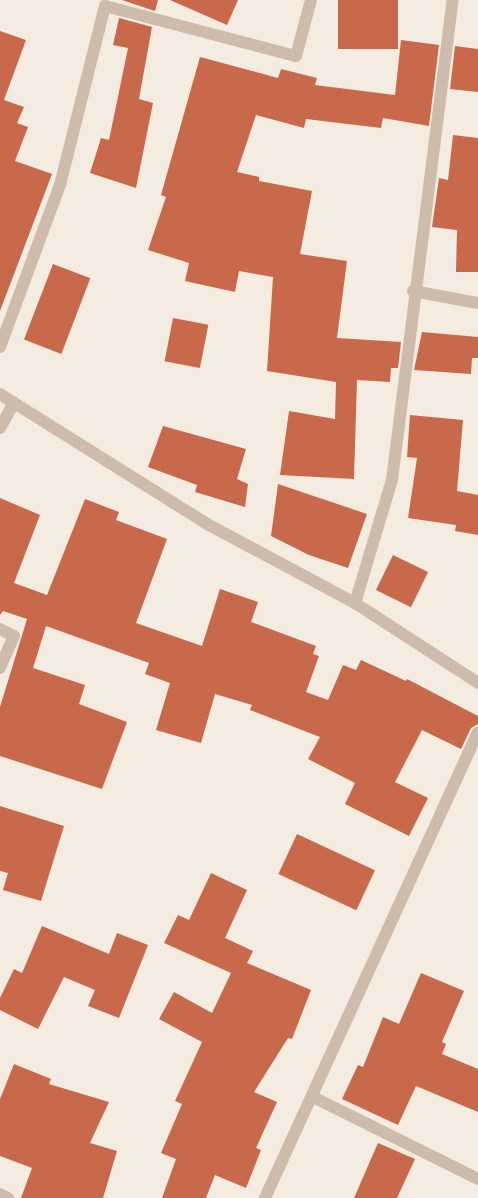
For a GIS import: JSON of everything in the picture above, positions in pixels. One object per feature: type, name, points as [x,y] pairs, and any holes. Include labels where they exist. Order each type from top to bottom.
[{"type":"street","points":[[0,347],[60,185],[105,6],[296,56],[311,0]]},
{"type":"street","points":[[355,603],[392,480],[414,291],[431,185],[453,0]]},
{"type":"street","points":[[414,291],[478,303]]},
{"type":"street","points":[[0,394],[209,525],[355,603],[478,683]]},
{"type":"street","points":[[0,428],[14,403]]},
{"type":"street","points":[[0,629],[14,636],[0,668]]},
{"type":"street","points":[[265,1198],[478,732]]},
{"type":"street","points":[[312,1096],[478,1179]]},
{"type":"street","points":[[0,1194],[8,1198]]},
{"type":"building","points":[[122,0],[158,0],[155,11]]},
{"type":"building","points":[[170,0],[238,0],[227,25]]},
{"type":"building","points":[[338,0],[398,0],[398,49],[338,49]]},
{"type":"building","points":[[119,18],[152,27],[139,99],[153,103],[136,188],[90,173],[101,138],[109,140],[128,48],[113,45]]},
{"type":"building","points":[[0,31],[26,40],[4,100],[24,107],[17,123],[28,127],[15,161],[52,174],[0,311]]},
{"type":"building","points":[[401,40],[439,45],[429,126],[383,118],[381,128],[306,119],[304,128],[256,115],[237,172],[259,177],[259,181],[312,191],[300,254],[347,261],[337,338],[401,342],[398,368],[391,368],[390,382],[357,380],[354,479],[280,475],[289,411],[335,419],[336,382],[267,371],[273,277],[239,271],[235,292],[185,281],[189,263],[148,250],[166,197],[161,195],[200,57],[278,78],[281,69],[317,78],[315,85],[395,95]]},
{"type":"building","points":[[455,46],[478,49],[478,92],[450,89]]},
{"type":"building","points":[[453,135],[478,138],[478,272],[456,272],[457,230],[432,227],[439,178],[448,180]]},
{"type":"building","points":[[53,264],[90,278],[61,354],[24,340]]},
{"type":"building","points":[[173,318],[208,325],[200,368],[165,361]]},
{"type":"building","points":[[422,332],[478,337],[478,358],[472,358],[471,374],[414,370]]},
{"type":"building","points":[[410,415],[463,420],[457,491],[478,495],[478,535],[455,531],[456,525],[408,518],[417,458],[407,457]]},
{"type":"building","points":[[163,426],[246,449],[237,479],[248,484],[245,507],[195,492],[197,485],[148,467]]},
{"type":"building","points":[[278,484],[367,514],[348,568],[309,555],[271,536]]},
{"type":"building","points":[[0,498],[40,515],[14,583],[47,595],[85,499],[119,512],[116,520],[167,539],[136,623],[202,646],[220,589],[258,602],[251,622],[316,646],[313,654],[319,656],[306,692],[328,700],[343,665],[356,670],[361,660],[406,681],[407,679],[478,716],[478,724],[471,728],[461,749],[422,730],[395,782],[428,798],[409,836],[345,804],[355,783],[308,759],[320,737],[250,710],[252,705],[215,694],[201,743],[156,730],[170,683],[145,674],[149,663],[46,626],[33,668],[85,685],[79,704],[127,722],[102,789],[0,756],[0,707],[27,619],[3,611],[0,615]]},
{"type":"building","points":[[393,555],[428,572],[411,607],[376,590]]},
{"type":"building","points":[[0,806],[64,826],[41,901],[3,890],[8,873],[0,871]]},
{"type":"building","points":[[297,834],[375,870],[356,910],[278,874]]},
{"type":"building","points":[[211,873],[247,890],[225,938],[253,951],[247,963],[311,990],[292,1039],[288,1038],[254,1092],[277,1102],[256,1148],[261,1150],[246,1188],[215,1175],[206,1198],[162,1198],[176,1159],[161,1153],[182,1104],[175,1101],[202,1042],[159,1019],[174,992],[212,1013],[231,973],[164,943],[178,915],[189,920]]},
{"type":"building","points":[[42,926],[109,954],[117,933],[148,945],[119,1018],[88,1006],[95,990],[64,977],[38,1029],[0,1010],[0,998],[14,969],[22,973]]},
{"type":"building","points":[[421,973],[464,991],[442,1042],[446,1044],[442,1054],[478,1069],[478,1112],[416,1086],[398,1125],[342,1099],[358,1065],[363,1067],[383,1017],[399,1024]]},
{"type":"building","points":[[14,1064],[51,1079],[49,1084],[109,1102],[90,1143],[117,1151],[103,1198],[21,1198],[32,1168],[0,1156],[0,1099]]},
{"type":"building","points":[[378,1143],[415,1159],[397,1198],[354,1198]]}]
